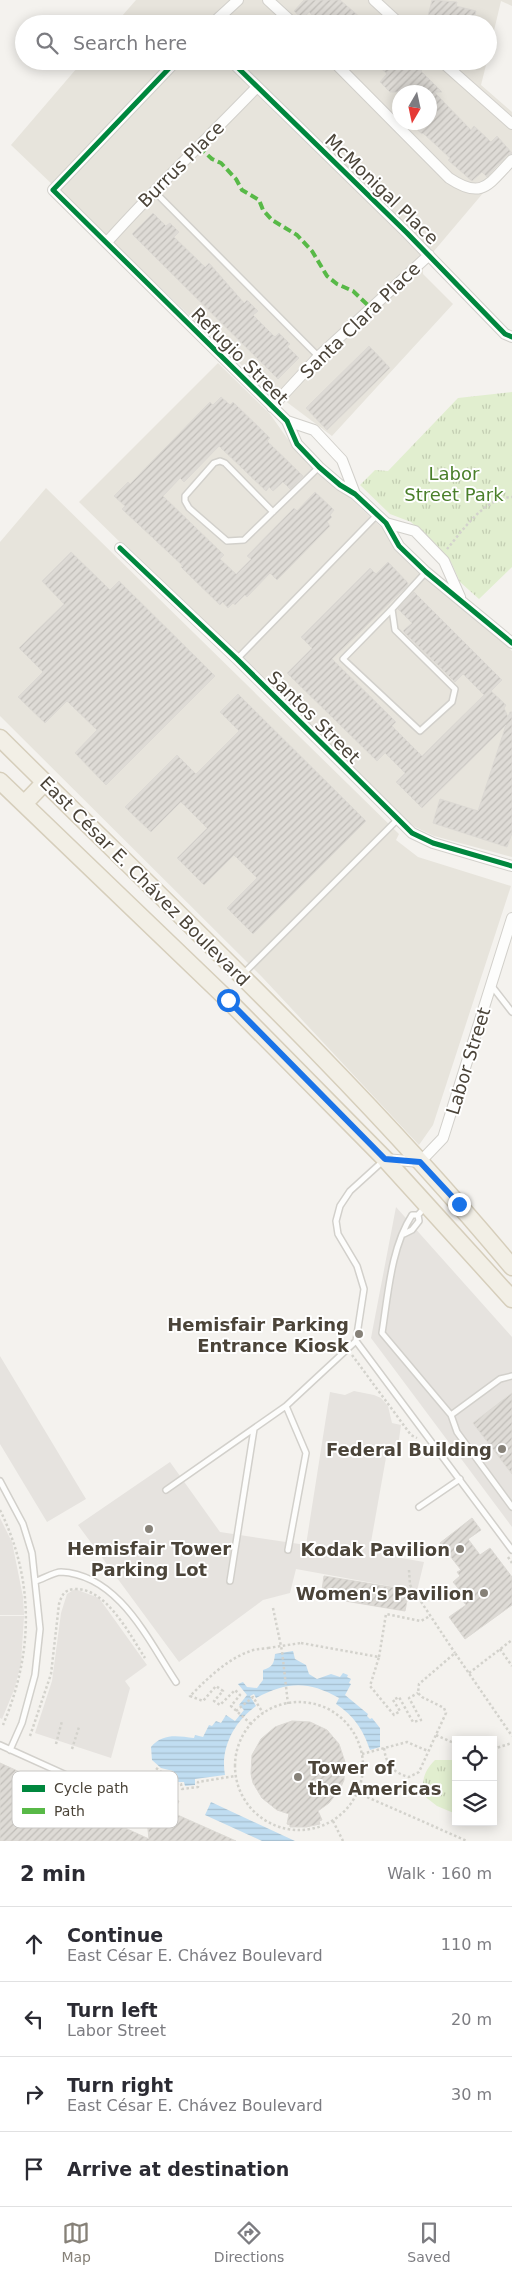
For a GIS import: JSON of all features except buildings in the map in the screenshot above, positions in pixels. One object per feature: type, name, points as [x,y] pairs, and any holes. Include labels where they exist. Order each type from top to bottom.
[{"type":"main road","name":"East César E. Chávez Boulevard","points":[[0,738],[241,976],[382,1120],[459,1204],[512,1267]]},
{"type":"main road","name":"East César E. Chávez Boulevard","points":[[0,781],[228,1000],[385,1159],[422,1210],[512,1299]]},
{"type":"main road","points":[[24,804],[45,782]]},
{"type":"street","points":[[222,15],[238,0]]},
{"type":"street","points":[[268,0],[284,15]]},
{"type":"street","points":[[374,0],[390,15]]},
{"type":"street","name":"Refugio Street","points":[[167,70],[53,190],[287,421],[297,444],[319,467],[340,485],[355,494],[378,515],[386,523],[399,546],[426,572],[462,600],[512,644]]},
{"type":"street","name":"McMonigal Place","points":[[240,70],[429,254],[505,334],[512,337]]},
{"type":"street","points":[[342,70],[449,178],[464,188],[477,189],[486,187],[512,160]]},
{"type":"street","points":[[451,70],[512,124]]},
{"type":"street","name":"Burrus Place","points":[[107,242],[153,190],[199,147],[257,87]]},
{"type":"street","name":"Santa Clara Place","points":[[272,407],[319,356],[429,254]]},
{"type":"street","name":"Refugio Street","points":[[287,421],[314,430],[342,460],[355,494]]},
{"type":"street","name":"Refugio Street","points":[[386,523],[415,531],[433,549],[444,561],[462,600]]},
{"type":"street","name":"Santos Street","points":[[120,548],[237,659],[396,820],[421,838],[512,866]]},
{"type":"street","name":"Labor Street","points":[[420,1162],[443,1138],[512,918]]},
{"type":"street","points":[[385,1159],[420,1162]]},
{"type":"lane","points":[[153,190],[319,356]]},
{"type":"lane","points":[[273,512],[225,463],[220,461],[214,463],[185,496],[185,501],[189,508],[227,541],[244,540],[273,512],[319,467]]},
{"type":"lane","points":[[237,659],[378,515]]},
{"type":"lane","points":[[392,609],[395,630],[455,689],[452,702],[420,731],[343,659],[426,572]]},
{"type":"lane","points":[[241,976],[396,820]]},
{"type":"lane","points":[[491,986],[512,1012]]},
{"type":"lane","points":[[166,1490],[286,1406],[356,1341],[364,1289],[357,1266],[338,1234],[336,1221],[340,1206],[350,1191],[385,1159]]},
{"type":"lane","points":[[422,1210],[412,1214],[405,1226],[404,1234],[394,1257],[382,1333],[451,1415],[457,1432],[512,1507]]},
{"type":"lane","points":[[404,1234],[412,1230],[419,1221],[422,1210]]},
{"type":"lane","points":[[356,1341],[512,1550]]},
{"type":"lane","points":[[451,1415],[500,1379],[512,1376]]},
{"type":"lane","points":[[286,1406],[306,1453],[288,1550]]},
{"type":"lane","points":[[230,1581],[254,1429]]},
{"type":"lane","points":[[419,1507],[460,1479]]},
{"type":"lane","points":[[0,1481],[23,1524],[32,1553],[40,1629],[35,1675],[22,1722],[10,1750]]},
{"type":"lane","points":[[36,1582],[60,1572],[94,1580],[126,1606],[176,1682]]},
{"type":"lane","points":[[0,1745],[57,1771]]},
{"type":"path","points":[[445,551],[490,503],[502,498],[512,497]]},
{"type":"path","points":[[0,1510],[17,1554],[25,1593],[27,1625],[19,1683],[3,1725]]},
{"type":"path","points":[[409,1570],[410,1585],[512,1736]]},
{"type":"path","points":[[30,1736],[51,1674],[59,1604],[62,1594],[68,1590],[78,1589],[102,1599],[145,1658]]},
{"type":"path","points":[[273,1608],[282,1651],[288,1704]]},
{"type":"path","points":[[418,1693],[410,1698],[421,1720],[413,1722],[399,1697],[394,1700],[400,1711],[394,1715],[370,1686],[378,1657],[386,1614],[421,1621],[430,1616]]},
{"type":"path","points":[[469,1673],[512,1640]]},
{"type":"path","points":[[251,1724],[230,1706],[240,1695],[235,1690],[220,1705],[214,1700],[223,1691],[216,1686],[203,1701],[190,1696],[206,1680],[248,1652],[301,1643],[378,1657]]},
{"type":"path","points":[[500,1650],[512,1666]]},
{"type":"path","points":[[384,1748],[385,1757],[394,1771],[408,1777],[419,1772],[446,1713],[444,1708],[422,1698],[418,1693],[419,1684],[455,1653]]},
{"type":"path","points":[[236,1711],[253,1697],[263,1714]]},
{"type":"path","points":[[308,1703],[336,1714],[356,1736],[362,1754],[363,1779],[358,1793],[350,1806],[333,1821],[313,1829],[283,1828],[269,1823],[257,1815],[247,1804],[236,1776],[235,1761],[244,1733],[263,1714],[278,1706],[288,1704],[308,1703]]},
{"type":"path","points":[[56,1744],[62,1722]]},
{"type":"path","points":[[72,1749],[79,1727]]},
{"type":"path","points":[[436,1735],[452,1742]]},
{"type":"path","points":[[362,1754],[407,1742],[428,1751]]},
{"type":"path","points":[[497,1748],[512,1743]]},
{"type":"path","points":[[156,1768],[160,1771]]},
{"type":"path","points":[[178,1784],[181,1784],[182,1790],[198,1787],[198,1782],[236,1776]]},
{"type":"path","points":[[358,1793],[466,1841]]},
{"type":"path","points":[[333,1821],[343,1841]]},
{"type":"shaded area","points":[[136,0],[512,0],[512,6],[501,1],[497,18],[497,15],[123,15]]},
{"type":"shaded area","points":[[75,70],[485,70],[481,85],[512,112],[512,159],[423,264],[423,274],[453,304],[332,436],[256,379],[11,145]]},
{"type":"shaded area","points":[[218,363],[270,414],[287,438],[512,651],[512,857],[434,836],[415,827],[400,816],[79,502]]},
{"type":"shaded area","points":[[46,488],[399,834],[396,840],[418,857],[511,886],[433,1125],[419,1145],[262,977],[0,716],[0,542]]},
{"type":"shaded area","points":[[396,1207],[512,1337],[512,1393],[473,1423],[512,1474],[512,1527],[371,1338]]},
{"type":"shaded area","points":[[0,1356],[86,1499],[47,1522],[0,1444]]},
{"type":"shaded area","name":"Hemisfair Tower Parking Lot","points":[[354,1391],[381,1398],[388,1406],[392,1423],[401,1425],[397,1453],[387,1452],[371,1542],[397,1546],[396,1557],[424,1562],[417,1591],[296,1569],[290,1593],[263,1600],[179,1662],[78,1525],[170,1462],[220,1532],[306,1545],[330,1392],[345,1395]]},
{"type":"shaded area","points":[[0,1518],[12,1542],[23,1597],[24,1615],[0,1615]]},
{"type":"shaded area","points":[[75,1589],[99,1598],[147,1665],[125,1681],[130,1688],[111,1758],[35,1733],[52,1681],[61,1613],[67,1594]]},
{"type":"shaded area","points":[[0,1616],[24,1616],[21,1664],[14,1690],[2,1719],[0,1718]]},
{"type":"green space","name":"Labor Street Park","points":[[512,392],[512,567],[479,599],[460,582],[451,562],[411,522],[390,514],[360,485],[375,470],[388,471],[458,398]]},
{"type":"green space","points":[[435,1760],[452,1760],[452,1812],[437,1806],[423,1795],[424,1776]]},
{"type":"water","points":[[293,1651],[295,1659],[306,1665],[309,1674],[317,1679],[331,1674],[340,1677],[343,1673],[348,1675],[347,1677],[351,1679],[349,1683],[351,1684],[345,1695],[368,1714],[367,1716],[370,1719],[372,1718],[380,1728],[380,1747],[370,1750],[357,1724],[348,1713],[336,1704],[339,1698],[317,1688],[297,1685],[287,1686],[256,1698],[254,1694],[250,1696],[256,1706],[241,1720],[230,1736],[225,1755],[225,1775],[195,1779],[195,1785],[185,1786],[184,1782],[178,1782],[178,1771],[161,1768],[152,1760],[151,1747],[160,1739],[171,1736],[194,1738],[195,1735],[203,1737],[209,1725],[212,1726],[216,1721],[221,1723],[226,1715],[235,1721],[244,1710],[239,1705],[247,1695],[238,1684],[243,1682],[247,1687],[257,1688],[263,1680],[263,1670],[269,1668],[272,1664],[275,1654]]},
{"type":"water","points":[[211,1802],[295,1841],[262,1841],[205,1815]]},
{"type":"marked path","points":[[199,147],[212,159],[221,163],[236,179],[242,190],[259,200],[263,210],[272,220],[297,235],[312,251],[327,276],[337,284],[353,291],[372,309]]},
{"type":"cycle path","points":[[167,70],[53,190],[287,421],[297,444],[319,467],[340,485],[355,494],[386,523],[399,546],[426,572],[512,643]]},
{"type":"cycle path","points":[[240,70],[407,233],[505,334],[512,337]]},
{"type":"cycle path","points":[[120,548],[237,659],[412,833],[433,843],[512,866]]},
{"type":"place","name":"Hemisfair Parking Entrance Kiosk","points":[[359,1334]]},
{"type":"place","name":"Federal Building","points":[[502,1449]]},
{"type":"place","name":"Hemisfair Tower Parking Lot","points":[[149,1529]]},
{"type":"place","name":"Kodak Pavilion","points":[[460,1549]]},
{"type":"place","name":"Women's Pavilion","points":[[484,1593]]},
{"type":"place","name":"Tower of the Americas","points":[[298,1777]]},
{"type":"route","points":[[228,1000],[385,1159],[420,1162],[459,1204]]}]
